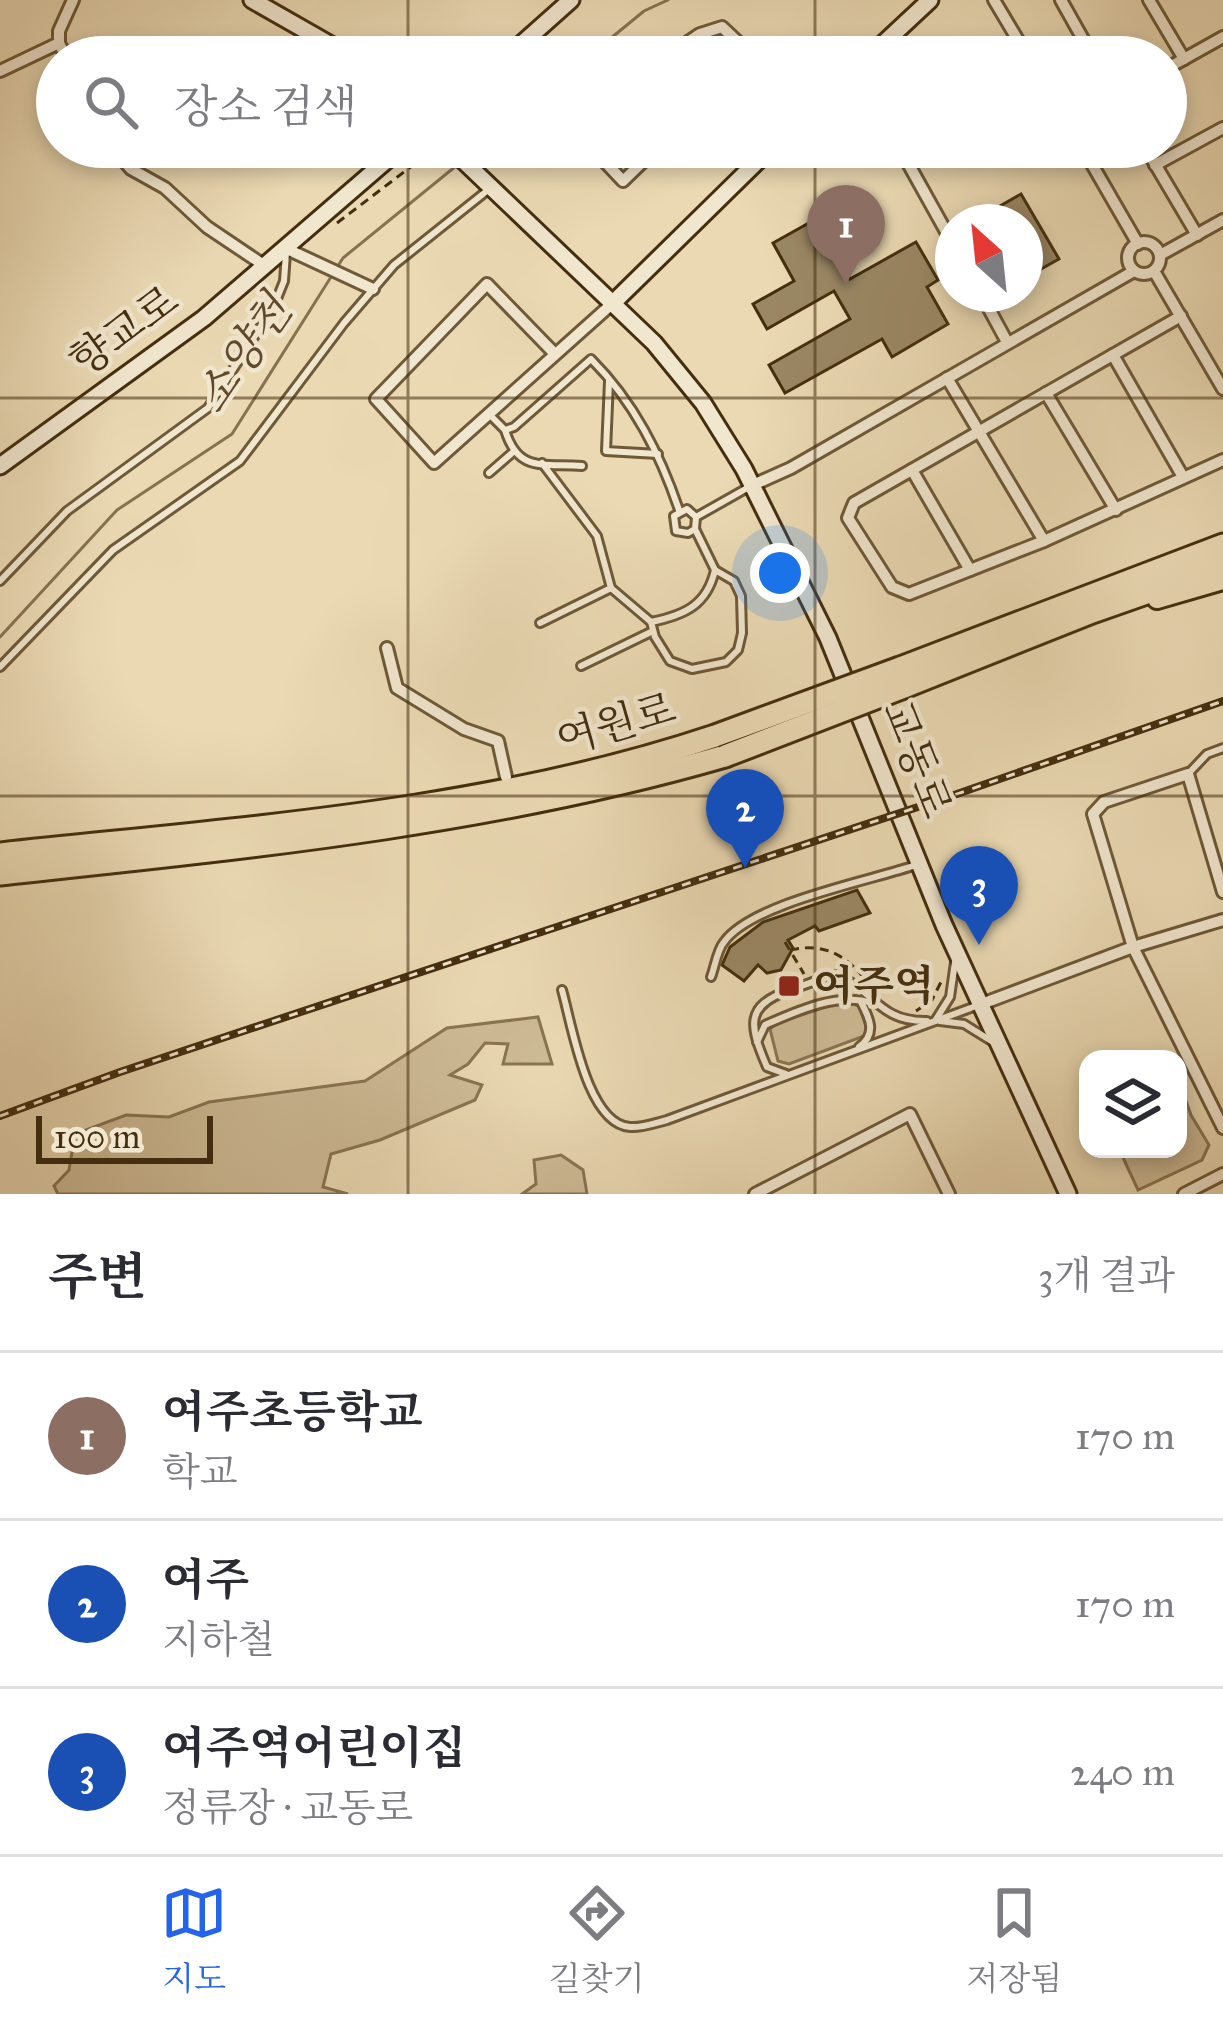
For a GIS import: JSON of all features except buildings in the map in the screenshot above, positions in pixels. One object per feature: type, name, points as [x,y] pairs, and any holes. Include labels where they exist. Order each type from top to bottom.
[{"type":"highway","points":[[1064,605],[1086,589],[1223,531]]},
{"type":"highway","name":"여원로","points":[[0,874],[531,804],[720,746],[902,677],[1064,605],[1223,544]]},
{"type":"highway","name":"여원로","points":[[902,677],[1043,634],[1223,566]]},
{"type":"highway","name":"여원로","points":[[0,854],[375,812],[568,780],[720,746]]},
{"type":"highway","points":[[148,838],[192,823],[606,760],[636,762]]},
{"type":"main road","points":[[1043,634],[1223,580]]},
{"type":"street","points":[[59,36],[73,0]]},
{"type":"street","points":[[252,0],[314,36]]},
{"type":"street","points":[[530,36],[571,0]]},
{"type":"street","points":[[891,36],[930,0]]},
{"type":"street","points":[[994,0],[1015,36]]},
{"type":"street","points":[[1061,0],[1081,36]]},
{"type":"street","points":[[1149,0],[1170,36]]},
{"type":"street","points":[[697,36],[722,27],[731,36]]},
{"type":"street","points":[[1187,57],[1223,37]]},
{"type":"street","points":[[0,71],[36,54]]},
{"type":"street","points":[[1187,148],[1223,128]]},
{"type":"street","points":[[130,168],[165,188],[207,227],[265,266]]},
{"type":"street","points":[[352,190],[369,168]]},
{"type":"street","name":"향교로","points":[[0,466],[203,318],[378,168]]},
{"type":"street","name":"향교로","points":[[352,190],[393,168]]},
{"type":"street","name":"교동로","points":[[471,168],[654,343],[703,403],[752,485],[828,638],[956,952],[1067,1194]]},
{"type":"street","points":[[611,168],[623,181],[636,168]]},
{"type":"street","points":[[554,352],[487,284],[376,399],[434,463],[614,302],[751,168]]},
{"type":"street","points":[[911,168],[935,212]]},
{"type":"street","points":[[1094,168],[1138,244]]},
{"type":"street","points":[[1157,168],[1197,235]]},
{"type":"street","points":[[1154,271],[1160,255],[1223,220]]},
{"type":"street","points":[[1138,244],[1152,244],[1160,255]]},
{"type":"street","points":[[1134,271],[1128,256],[1138,244]]},
{"type":"street","points":[[286,250],[370,287]]},
{"type":"street","points":[[752,485],[790,468],[1134,271],[1154,271]]},
{"type":"street","points":[[1154,271],[1223,388]]},
{"type":"street","points":[[991,312],[1007,342]]},
{"type":"street","points":[[1181,316],[854,503],[848,518],[892,587],[910,593],[1044,541],[1223,460]]},
{"type":"street","points":[[1113,356],[1184,477]]},
{"type":"street","points":[[1210,366],[1223,359]]},
{"type":"street","points":[[947,378],[1044,541]]},
{"type":"street","points":[[1046,393],[1116,510]]},
{"type":"street","points":[[912,470],[970,570]]},
{"type":"street","points":[[387,648],[398,688],[464,729],[498,741],[506,777]]},
{"type":"street","points":[[1223,892],[1188,774],[1104,802],[1093,814],[1133,947],[1223,1128]]},
{"type":"street","points":[[979,1004],[1133,947],[1223,920]]},
{"type":"street","points":[[755,1194],[910,1114],[949,1194]]},
{"type":"street","points":[[1184,1194],[1223,1174]]},
{"type":"lane","points":[[0,667],[113,550],[240,460],[370,287],[489,185]]},
{"type":"lane","points":[[0,581],[67,511],[208,408],[274,306],[284,281],[286,250]]},
{"type":"lane","points":[[505,430],[591,359],[609,377],[658,454],[679,510]]},
{"type":"lane","points":[[609,377],[606,452],[658,454]]},
{"type":"lane","points":[[488,413],[505,430],[512,453],[523,461],[582,466]]},
{"type":"lane","points":[[489,472],[512,453]]},
{"type":"lane","points":[[542,463],[598,536],[611,588],[652,626],[670,661],[692,668],[726,662],[738,650],[742,633],[741,596],[734,581],[715,570],[695,529],[696,517]]},
{"type":"lane","points":[[696,517],[752,485]]},
{"type":"lane","points":[[695,529],[684,534],[674,528],[674,516],[687,509],[696,517]]},
{"type":"lane","points":[[581,666],[694,608],[708,595],[715,570]]},
{"type":"lane","points":[[540,623],[611,588]]},
{"type":"lane","points":[[1188,774],[1207,754],[1223,748]]},
{"type":"lane","points":[[711,977],[723,942],[749,921],[920,864]]},
{"type":"lane","points":[[934,1021],[950,998],[956,952]]},
{"type":"lane","points":[[789,1074],[767,1067],[754,1018],[770,997],[826,977],[846,979],[898,1019],[964,1024],[998,1046]]},
{"type":"lane","points":[[562,990],[593,1097],[599,1109],[629,1127],[667,1120],[979,1004]]},
{"type":"lane","points":[[757,1043],[765,1025],[838,999],[875,1004]]},
{"type":"lane","points":[[851,1052],[871,1035],[860,1000]]},
{"type":"path","points":[[324,232],[400,168]]},
{"type":"path","points":[[785,942],[808,980]]},
{"type":"path","points":[[790,950],[818,947],[836,952],[849,959],[873,989]]},
{"type":"path","points":[[908,1011],[928,1004],[941,982]]},
{"type":"shaded area","points":[[844,1001],[859,1006],[867,1029],[864,1036],[789,1064],[778,1061],[770,1029]]},
{"type":"shaded area","points":[[538,1017],[552,1064],[503,1064],[508,1044],[485,1043],[468,1064],[450,1075],[482,1085],[475,1100],[380,1140],[331,1154],[323,1187],[348,1194],[58,1194],[54,1186],[69,1170],[75,1134],[126,1115],[169,1117],[209,1102],[365,1081],[447,1028]]},
{"type":"shaded area","points":[[1187,1104],[1209,1145],[1202,1160],[1138,1190],[1123,1158],[1187,1158]]},
{"type":"shaded area","points":[[561,1155],[583,1170],[587,1194],[522,1194],[536,1184],[534,1160]]},
{"type":"waterway","name":"소양천","points":[[614,36],[644,11],[668,0]]},
{"type":"waterway","name":"소양천","points":[[336,269],[343,258],[454,168]]},
{"type":"waterway","name":"소양천","points":[[0,637],[117,510],[232,434],[331,277]]},
{"type":"railway","points":[[0,1116],[1223,701]]},
{"type":"place","name":"여주초등학교","points":[[846,284]]},
{"type":"place","name":"여주","points":[[745,868]]},
{"type":"place","name":"여주역어린이집","points":[[979,945]]},
{"type":"place","name":"여주역","points":[[789,986]]}]
